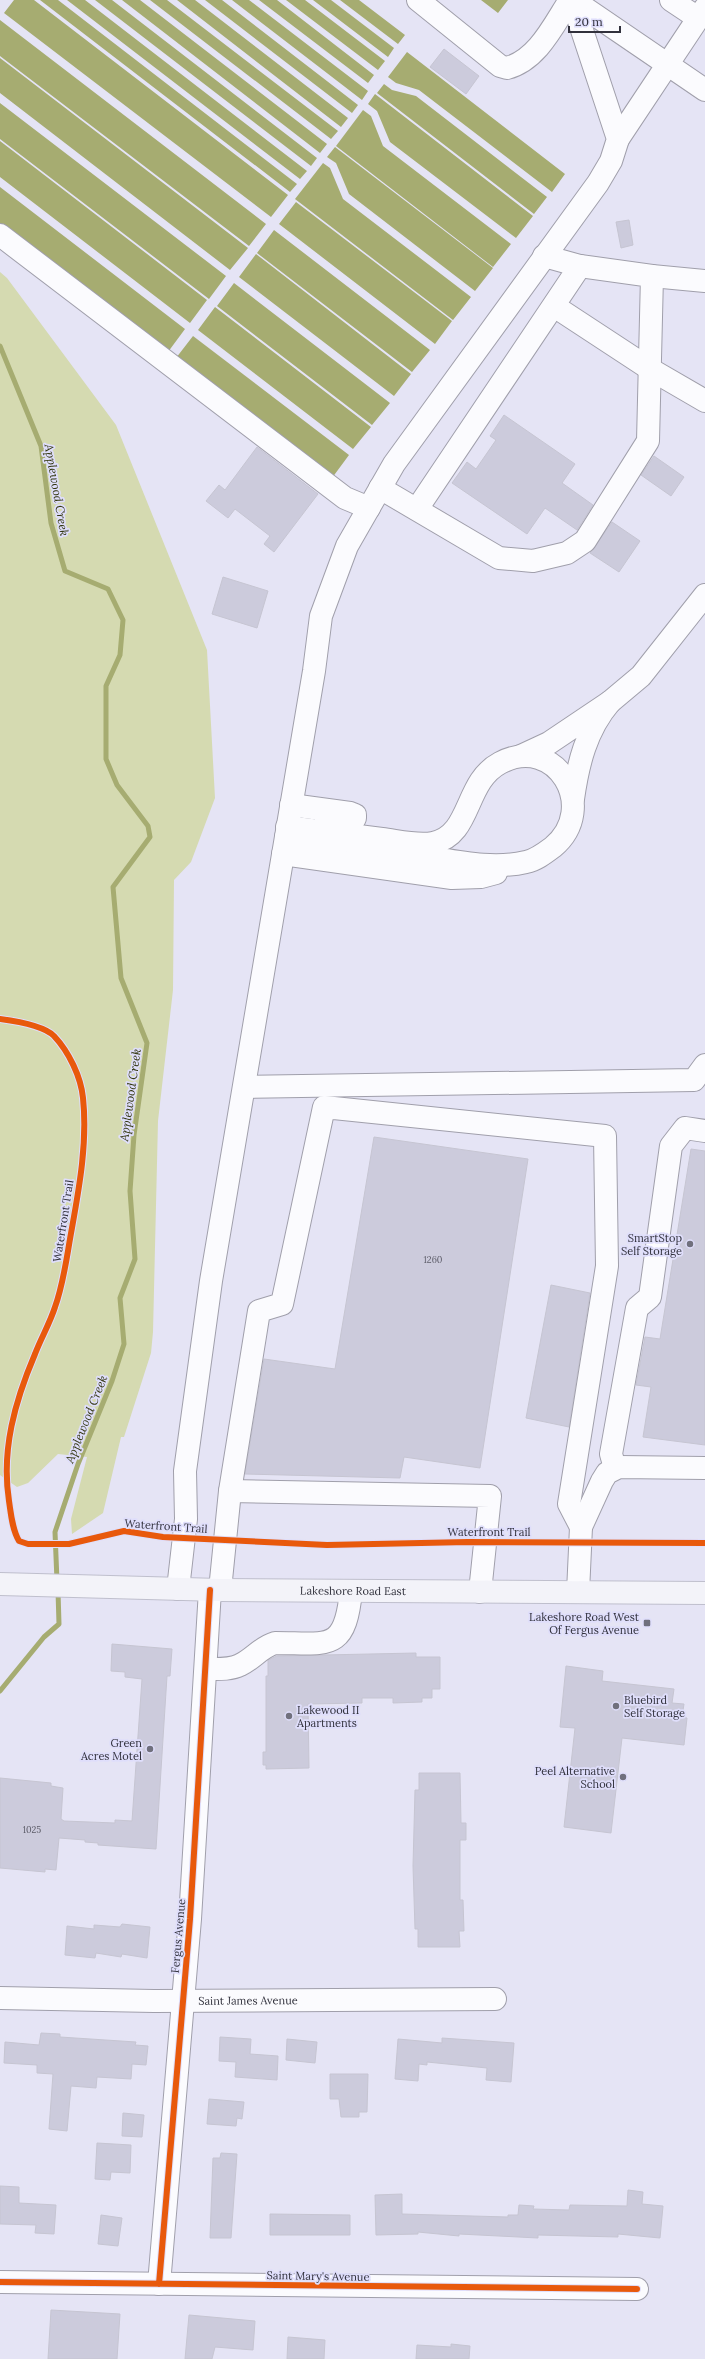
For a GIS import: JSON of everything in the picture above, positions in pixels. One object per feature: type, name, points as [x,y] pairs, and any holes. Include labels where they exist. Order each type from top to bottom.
[{"type":"main road","name":"Lakeshore Road East","points":[[6,1584],[215,1590],[705,1593]]},
{"type":"street","points":[[418,0],[500,66],[507,68],[522,62],[537,48],[572,0]]},
{"type":"street","points":[[572,0],[705,90]]},
{"type":"street","points":[[572,0],[618,139]]},
{"type":"street","points":[[178,1589],[186,1519],[186,1463],[211,1282],[314,671],[321,616],[347,546],[394,464],[598,183],[611,161],[618,139],[701,13],[671,0]]},
{"type":"street","points":[[0,235],[345,498],[369,508]]},
{"type":"street","points":[[544,256],[580,266],[652,276],[705,281]]},
{"type":"street","points":[[417,510],[580,266]]},
{"type":"street","points":[[380,488],[499,558],[533,561],[567,553],[585,541],[647,445],[652,276]]},
{"type":"street","points":[[554,306],[650,369],[705,401]]},
{"type":"street","points":[[288,828],[412,843],[437,842],[448,836],[459,826],[474,790],[486,773],[502,762],[549,744],[610,702],[641,676],[705,595]]},
{"type":"street","points":[[288,828],[466,862],[506,865],[528,862],[543,855],[563,836],[570,818],[580,762],[590,733],[610,702]]},
{"type":"street","points":[[521,756],[535,757],[555,767],[566,780],[573,799]]},
{"type":"street","points":[[245,1087],[694,1080],[705,1065]]},
{"type":"street","name":"Fergus Avenue","points":[[159,2284],[183,2000],[206,1669],[215,1590],[259,1311],[282,1304],[324,1107],[605,1136],[607,1266],[569,1504],[581,1528]]},
{"type":"street","points":[[615,1468],[611,1454],[637,1308],[650,1297],[671,1146],[685,1128],[705,1131]]},
{"type":"street","points":[[578,1592],[581,1528],[602,1480],[607,1473],[615,1468],[705,1468]]},
{"type":"street","points":[[230,1491],[490,1496],[480,1592]]},
{"type":"street","points":[[206,1669],[232,1668],[239,1666],[268,1646],[275,1643],[330,1642],[341,1633],[346,1626],[349,1618],[351,1591]]},
{"type":"street","name":"Saint James Avenue","points":[[0,1998],[183,2000],[495,1999]]},
{"type":"street","name":"Saint Mary's Avenue","points":[[0,2282],[637,2289]]},
{"type":"shaded area","points":[[14,0],[34,0],[288,195],[271,217],[4,13]]},
{"type":"shaded area","points":[[40,0],[58,0],[297,184],[290,192]]},
{"type":"shaded area","points":[[67,0],[85,0],[307,171],[300,179]]},
{"type":"shaded area","points":[[95,0],[112,0],[317,158],[311,166]]},
{"type":"shaded area","points":[[122,0],[140,0],[327,144],[320,153]]},
{"type":"shaded area","points":[[150,0],[167,0],[338,131],[331,139]]},
{"type":"shaded area","points":[[177,0],[195,0],[348,118],[341,127]]},
{"type":"shaded area","points":[[205,0],[222,0],[358,105],[352,113]]},
{"type":"shaded area","points":[[232,0],[249,0],[368,91],[362,100]]},
{"type":"shaded area","points":[[259,0],[277,0],[374,75],[368,83]]},
{"type":"shaded area","points":[[286,0],[305,0],[385,61],[378,70]]},
{"type":"shaded area","points":[[313,0],[331,0],[394,48],[388,57]]},
{"type":"shaded area","points":[[340,0],[359,0],[405,35],[398,44]]},
{"type":"shaded area","points":[[481,0],[508,0],[498,13]]},
{"type":"shaded area","points":[[0,20],[266,224],[249,246],[0,56]]},
{"type":"shaded area","points":[[407,52],[565,174],[552,192],[419,90],[396,83],[388,77]]},
{"type":"shaded area","points":[[0,58],[248,248],[230,270],[0,93]]},
{"type":"shaded area","points":[[384,84],[392,90],[416,96],[547,197],[534,214],[377,93]]},
{"type":"shaded area","points":[[375,94],[533,216],[516,238],[390,142],[377,111],[368,104]]},
{"type":"shaded area","points":[[0,103],[226,276],[209,299],[0,139]]},
{"type":"shaded area","points":[[363,110],[371,116],[383,146],[511,244],[493,267],[336,146]]},
{"type":"shaded area","points":[[0,141],[207,300],[190,323],[0,177]]},
{"type":"shaded area","points":[[335,147],[493,268],[475,291],[349,194],[336,163],[327,157]]},
{"type":"shaded area","points":[[323,163],[330,168],[343,199],[471,297],[453,320],[295,199]]},
{"type":"shaded area","points":[[0,187],[185,329],[168,352],[0,223]]},
{"type":"shaded area","points":[[296,202],[452,321],[435,344],[279,224]]},
{"type":"shaded area","points":[[274,230],[430,350],[412,372],[257,253]]},
{"type":"shaded area","points":[[256,254],[411,374],[394,396],[239,277]]},
{"type":"shaded area","points":[[0,272],[7,278],[116,425],[207,650],[215,798],[191,862],[174,880],[173,990],[158,1121],[153,1332],[151,1353],[124,1437],[121,1437],[103,1513],[72,1534],[71,1519],[87,1457],[58,1454],[28,1483],[17,1487],[0,1475]]},
{"type":"shaded area","points":[[234,283],[390,403],[372,425],[217,306]]},
{"type":"shaded area","points":[[215,307],[371,427],[353,449],[198,330]]},
{"type":"shaded area","points":[[193,336],[349,455],[332,478],[176,358]]},
{"type":"building","points":[[444,49],[479,76],[466,94],[430,67]]},
{"type":"building","points":[[629,220],[633,245],[621,248],[616,222]]},
{"type":"building","points":[[504,415],[575,464],[562,483],[593,505],[577,530],[545,508],[527,534],[452,483],[467,462],[476,469],[496,440],[490,436]]},
{"type":"building","points":[[257,447],[318,494],[274,552],[264,544],[270,536],[235,509],[228,518],[206,501],[219,485],[225,490]]},
{"type":"building","points":[[654,456],[684,477],[671,496],[641,475]]},
{"type":"building","points":[[612,522],[640,541],[619,572],[590,553]]},
{"type":"building","points":[[223,577],[268,591],[257,628],[212,614]]},
{"type":"building","points":[[374,1137],[528,1159],[480,1468],[404,1457],[400,1478],[245,1474],[264,1359],[335,1369]]},
{"type":"building","name":"SmartStop Self Storage","points":[[691,1149],[705,1151],[705,1445],[643,1437],[651,1387],[636,1385],[645,1337],[660,1339]]},
{"type":"building","points":[[551,1285],[590,1293],[569,1427],[526,1418]]},
{"type":"building","points":[[112,1644],[172,1649],[170,1676],[167,1676],[156,1849],[98,1845],[98,1843],[85,1842],[85,1840],[59,1838],[56,1870],[45,1869],[45,1872],[0,1868],[0,1778],[51,1783],[51,1786],[63,1788],[61,1819],[64,1821],[115,1823],[115,1820],[132,1821],[142,1679],[125,1677],[125,1672],[111,1671]]},
{"type":"building","name":"Lakewood II Apartments","points":[[416,1653],[416,1657],[440,1657],[440,1689],[432,1689],[432,1698],[422,1698],[422,1702],[393,1703],[393,1698],[362,1698],[362,1703],[308,1704],[309,1768],[266,1769],[266,1765],[263,1765],[263,1752],[266,1752],[266,1676],[268,1676],[268,1660],[277,1656]]},
{"type":"building","points":[[566,1666],[603,1671],[602,1681],[674,1689],[672,1703],[684,1704],[682,1717],[687,1718],[684,1745],[622,1738],[611,1833],[564,1827],[575,1728],[560,1727]]},
{"type":"building","points":[[419,1773],[460,1773],[461,1823],[466,1823],[466,1840],[460,1840],[460,1900],[463,1900],[464,1931],[459,1931],[460,1947],[418,1947],[418,1929],[415,1929],[413,1866],[415,1790],[419,1790]]},
{"type":"building","points":[[122,1924],[150,1927],[147,1958],[122,1954],[121,1957],[96,1953],[95,1958],[65,1955],[67,1926],[94,1929],[94,1925],[120,1927]]},
{"type":"building","points":[[41,2033],[60,2034],[60,2037],[136,2042],[135,2045],[148,2046],[146,2065],[132,2064],[131,2079],[97,2077],[96,2088],[71,2086],[67,2131],[49,2129],[53,2074],[37,2073],[37,2065],[4,2063],[5,2042],[39,2045]]},
{"type":"building","points":[[220,2037],[251,2039],[250,2054],[278,2056],[277,2080],[235,2077],[236,2062],[219,2061]]},
{"type":"building","points":[[442,2038],[514,2043],[511,2082],[486,2080],[487,2068],[427,2062],[427,2065],[419,2064],[418,2081],[395,2079],[398,2039],[442,2043]]},
{"type":"building","points":[[287,2039],[317,2042],[315,2063],[286,2060]]},
{"type":"building","points":[[330,2074],[368,2074],[367,2112],[359,2112],[359,2117],[341,2117],[339,2099],[330,2099]]},
{"type":"building","points":[[209,2099],[244,2102],[242,2119],[237,2118],[236,2126],[207,2124]]},
{"type":"building","points":[[123,2113],[144,2115],[142,2137],[122,2136]]},
{"type":"building","points":[[97,2143],[131,2145],[130,2173],[111,2172],[110,2180],[95,2179]]},
{"type":"building","points":[[221,2153],[237,2154],[231,2238],[210,2238],[213,2158],[220,2158]]},
{"type":"building","points":[[0,2186],[19,2187],[19,2203],[56,2205],[54,2234],[35,2233],[36,2225],[0,2224]]},
{"type":"building","points":[[628,2190],[643,2192],[642,2204],[663,2206],[660,2238],[618,2234],[618,2237],[538,2235],[538,2238],[459,2234],[459,2236],[418,2232],[418,2234],[376,2235],[375,2195],[402,2194],[402,2214],[508,2217],[508,2215],[518,2215],[519,2205],[534,2206],[533,2209],[569,2210],[570,2205],[627,2206]]},
{"type":"building","points":[[270,2214],[350,2215],[350,2235],[270,2235]]},
{"type":"building","points":[[101,2215],[122,2218],[118,2246],[98,2244]]},
{"type":"building","points":[[51,2310],[120,2314],[117,2359],[48,2359]]},
{"type":"building","points":[[189,2315],[255,2321],[253,2350],[215,2347],[212,2359],[185,2359]]},
{"type":"building","points":[[288,2337],[325,2340],[324,2359],[287,2359]]},
{"type":"building","points":[[451,2344],[470,2346],[469,2359],[416,2359],[417,2345],[451,2347]]},
{"type":"waterway","name":"Applewood Creek","points":[[0,346],[41,446],[51,523],[65,571],[108,589],[123,620],[120,655],[106,686],[106,759],[117,785],[148,826],[150,837],[113,887],[121,978],[147,1043],[134,1135],[130,1191],[135,1259],[120,1298],[124,1344],[112,1381],[78,1464],[55,1532],[57,1581]]},
{"type":"waterway","name":"Applewood Creek","points":[[0,1691],[44,1637],[59,1624],[58,1591]]},
{"type":"cycle path","name":"Waterfront Trail","points":[[0,1019],[36,1026],[54,1036],[65,1049],[77,1073],[82,1090],[84,1116],[81,1169],[66,1265],[53,1313],[37,1348],[21,1390],[8,1444],[7,1482],[9,1501],[13,1526],[19,1541],[28,1544],[69,1544],[124,1531],[163,1537],[327,1545],[468,1542],[705,1543]]},
{"type":"cycle path","points":[[159,2284],[190,1919],[210,1590]]},
{"type":"cycle path","points":[[0,2282],[637,2289]]},
{"type":"place","name":"SmartStop Self Storage","points":[[690,1244]]},
{"type":"place","name":"Lakeshore Road West Of Fergus Avenue","points":[[647,1623]]},
{"type":"place","name":"Bluebird Self Storage","points":[[616,1706]]},
{"type":"place","name":"Lakewood II Apartments","points":[[289,1716]]},
{"type":"place","name":"Green Acres Motel","points":[[150,1749]]},
{"type":"place","name":"Peel Alternative School","points":[[623,1777]]}]
